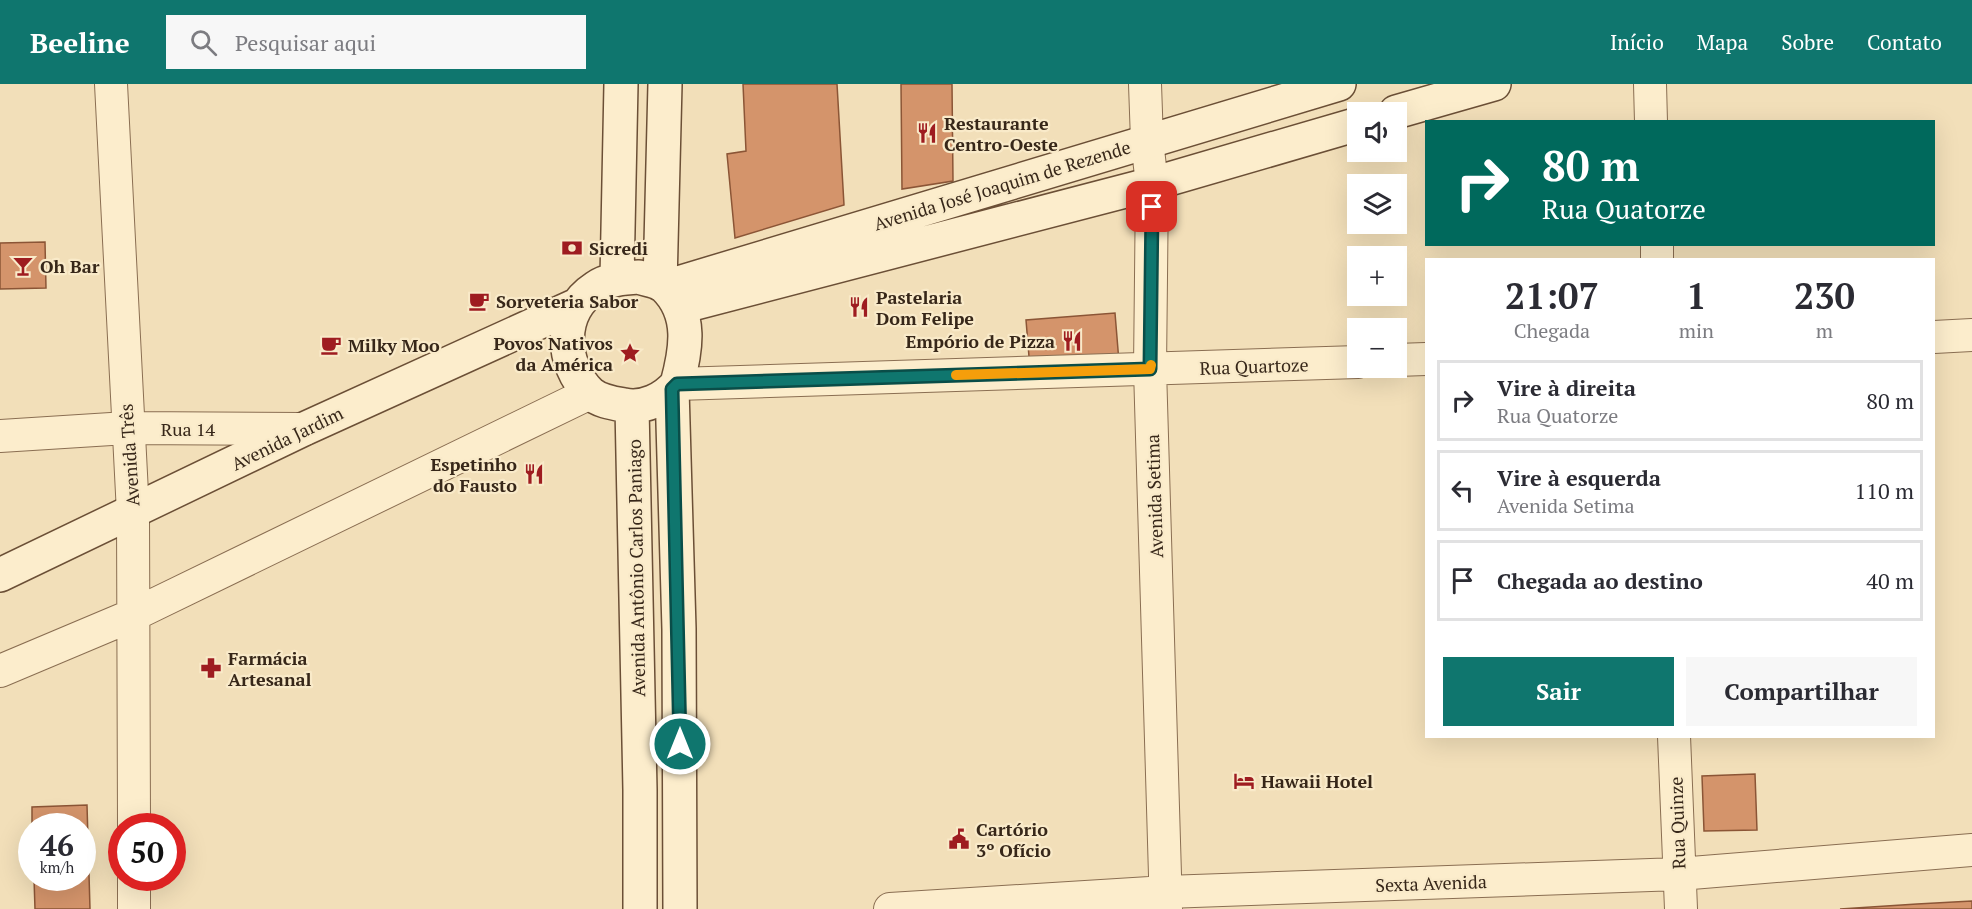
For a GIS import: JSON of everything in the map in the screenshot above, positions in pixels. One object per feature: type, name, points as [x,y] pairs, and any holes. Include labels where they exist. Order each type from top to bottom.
[{"type":"main road","points":[[617,278],[621,84]]},
{"type":"main road","points":[[665,84],[668,293],[685,326],[686,345],[674,386],[679,629],[680,909]]},
{"type":"main road","name":"Avenida José Joaquim de Rezende","points":[[668,293],[1147,141],[1339,84]]},
{"type":"main road","points":[[1407,109],[1494,84]]},
{"type":"main road","name":"Avenida José Joaquim de Rezende","points":[[668,293],[1152,184],[1347,127]]},
{"type":"main road","points":[[668,293],[639,277],[617,278],[594,288],[577,306],[566,336],[571,368],[590,393],[604,402],[632,407],[652,404],[674,386]]},
{"type":"main road","name":"Avenida Jardim","points":[[0,575],[133,513],[303,429],[577,306]]},
{"type":"main road","name":"Avenida Antônio Carlos Paniago","points":[[632,407],[640,790],[640,909]]},
{"type":"main road","points":[[637,630],[679,629]]},
{"type":"main road","points":[[640,790],[680,790]]},
{"type":"street","name":"Avenida Três","points":[[111,84],[133,513],[134,813]]},
{"type":"street","name":"Avenida Setima","points":[[1146,84],[1147,141],[1152,184],[1150,369],[1166,901]]},
{"type":"street","points":[[1650,84],[1651,120]]},
{"type":"street","points":[[1935,337],[1972,335]]},
{"type":"street","points":[[1407,360],[1425,359]]},
{"type":"street","name":"Rua Quartoze","points":[[674,386],[1347,362]]},
{"type":"street","points":[[0,671],[133,615],[590,393]]},
{"type":"street","name":"Rua 14","points":[[0,436],[127,428],[303,429]]},
{"type":"street","name":"Rua Quinze","points":[[1674,738],[1681,909]]},
{"type":"street","name":"Sexta Avenida","points":[[890,909],[1166,901],[1679,874],[1972,850]]},
{"type":"street","points":[[134,891],[134,909]]},
{"type":"building","points":[[743,84],[837,84],[844,205],[735,238],[727,154],[746,151]]},
{"type":"building","name":"Restaurante Centro-Oeste","points":[[901,84],[952,84],[953,181],[902,189]]},
{"type":"building","name":"Oh Bar","points":[[45,242],[46,288],[0,289],[0,243]]},
{"type":"building","name":"Empório de Pizza","points":[[1115,313],[1119,362],[1030,369],[1026,320]]},
{"type":"building","points":[[1755,774],[1757,830],[1704,831],[1702,776]]},
{"type":"building","points":[[87,805],[87,813],[32,813],[32,807]]},
{"type":"building","points":[[34,891],[89,891],[90,909],[35,909]]},
{"type":"building","points":[[1972,901],[1972,909],[1840,909],[1917,904]]},
{"type":"slow traffic","points":[[956,375],[1150,369],[1151,365]]},
{"type":"place","name":"Restaurante Centro-Oeste","points":[[927,133]]},
{"type":"place","name":"Sicredi","points":[[572,248]]},
{"type":"place","name":"Oh Bar","points":[[23,266]]},
{"type":"place","name":"Sorveteria Sabor","points":[[479,301]]},
{"type":"place","name":"Pastelaria Dom Felipe","points":[[859,307]]},
{"type":"place","name":"Empório de Pizza","points":[[1072,341]]},
{"type":"place","name":"Milky Moo","points":[[331,345]]},
{"type":"place","name":"Povos Nativos da América","points":[[630,353]]},
{"type":"place","name":"Espetinho do Fausto","points":[[534,474]]},
{"type":"place","name":"Farmácia Artesanal","points":[[211,668]]},
{"type":"place","name":"Hawaii Hotel","points":[[1244,781]]},
{"type":"place","name":"Cartório 3º Ofício","points":[[959,839]]},
{"type":"route","points":[[680,744],[672,389],[677,384],[1150,369],[1152,207]]}]
